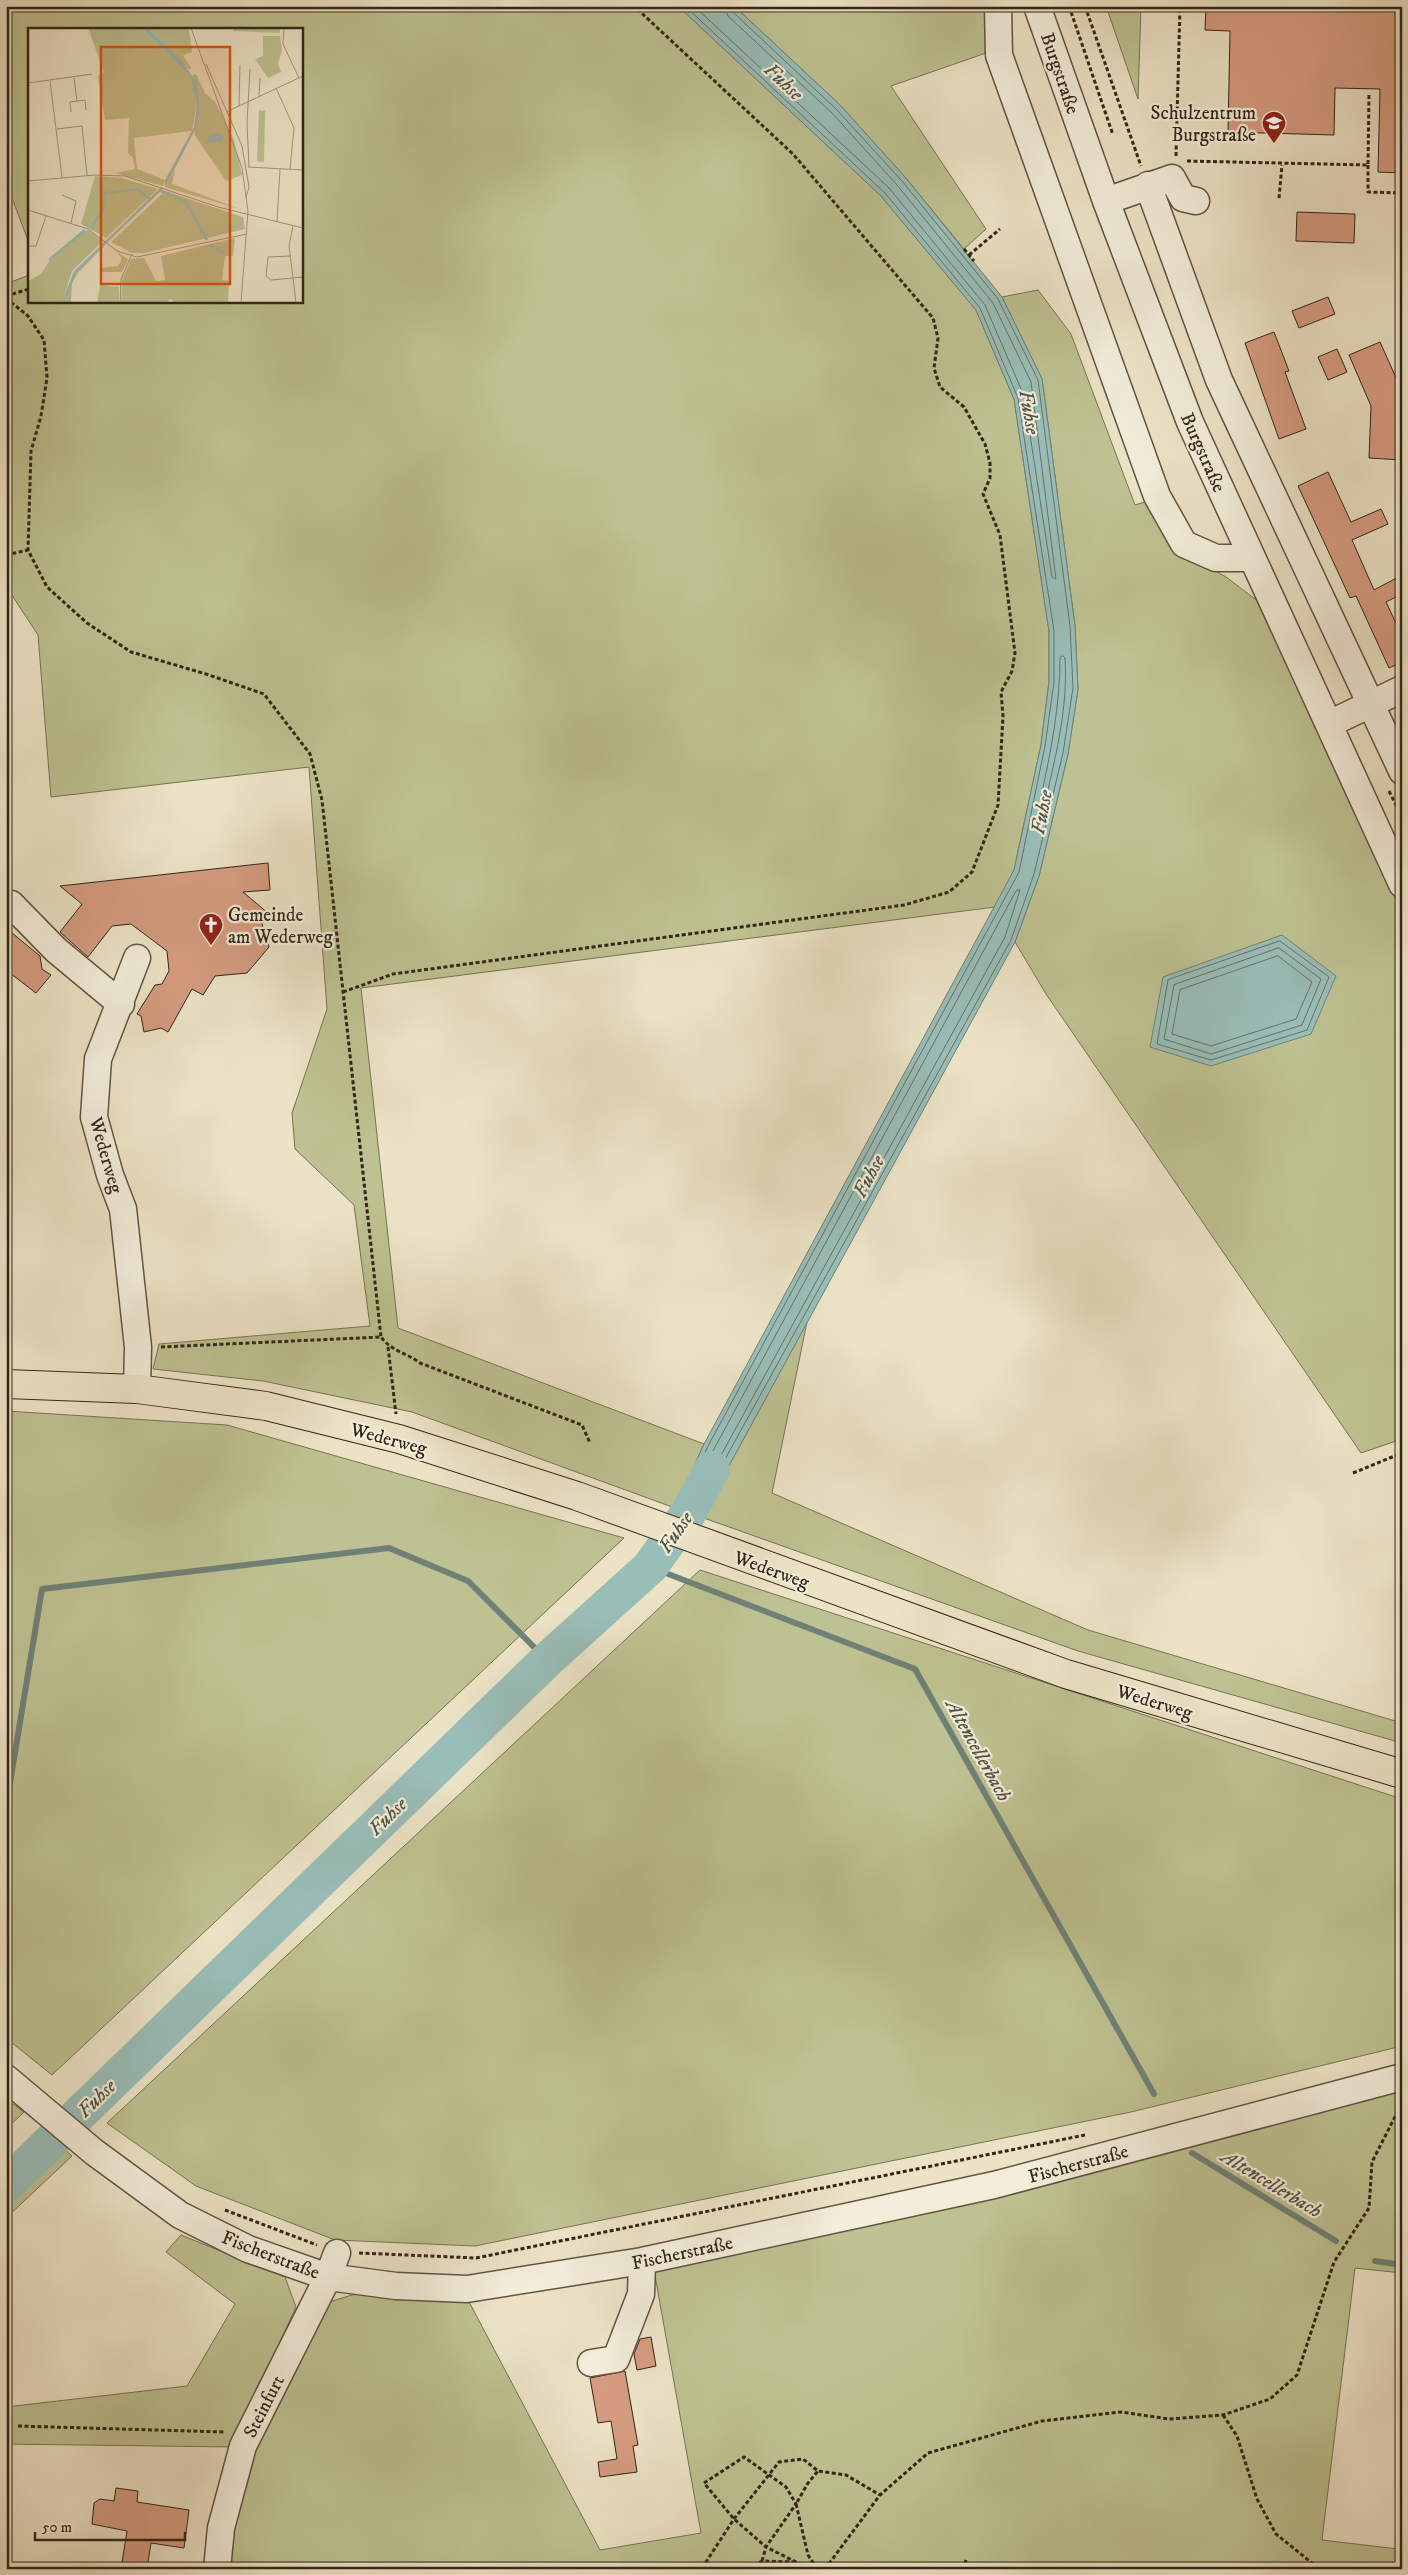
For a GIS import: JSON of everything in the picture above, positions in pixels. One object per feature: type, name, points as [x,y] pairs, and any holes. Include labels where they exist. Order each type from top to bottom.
[{"type":"main road","name":"Wederweg","points":[[6,1384],[137,1389],[266,1406],[399,1439],[577,1496],[1066,1674],[1402,1774]]},
{"type":"street","points":[[998,6],[999,55],[1157,496],[1184,544],[1216,558],[1251,558]]},
{"type":"street","name":"Burgstraße","points":[[1038,6],[1106,201],[1190,422],[1402,884]]},
{"type":"street","points":[[1106,201],[1166,175]]},
{"type":"street","points":[[1166,175],[1183,198],[1196,201]]},
{"type":"street","points":[[1166,175],[1219,380],[1402,772]]},
{"type":"street","points":[[1329,724],[1402,689]]},
{"type":"street","points":[[11,904],[56,950],[120,1004]]},
{"type":"street","name":"Wederweg","points":[[137,958],[98,1059],[94,1116],[110,1175],[123,1209],[138,1348],[137,1389]]},
{"type":"street","name":"Fischerstraße","points":[[6,2078],[94,2152],[180,2215],[248,2249],[328,2277],[396,2286],[467,2288],[642,2261],[994,2185],[1402,2077]]},
{"type":"street","name":"Steinfurt","points":[[217,2569],[221,2528],[243,2446],[328,2277],[337,2253]]},
{"type":"street","points":[[591,2363],[616,2358],[641,2294],[642,2261]]},
{"type":"path","points":[[343,992],[393,974],[904,905],[949,892],[972,872],[998,805],[1003,716],[1001,692],[1012,671],[1015,653],[1000,535],[983,494],[990,478],[990,463],[985,444],[964,407],[940,387],[934,368],[938,338],[933,318],[793,154],[634,6]]},
{"type":"path","points":[[1069,6],[1113,136]]},
{"type":"path","points":[[1085,6],[1166,175]]},
{"type":"path","points":[[1166,175],[1180,6]]},
{"type":"path","points":[[1369,94],[1368,192],[1402,193]]},
{"type":"path","points":[[1166,175],[1282,165],[1368,166]]},
{"type":"path","points":[[1279,198],[1282,165]]},
{"type":"path","points":[[969,255],[1000,229]]},
{"type":"path","points":[[964,249],[974,261]]},
{"type":"path","points":[[6,297],[28,289]]},
{"type":"path","points":[[6,297],[28,316],[44,340],[47,378],[41,416],[31,451],[28,550],[47,587],[87,623],[131,652],[206,674],[264,694],[310,754],[322,800],[381,1338],[388,1347],[399,1439]]},
{"type":"path","points":[[6,555],[28,550]]},
{"type":"path","points":[[138,1348],[381,1338]]},
{"type":"path","points":[[388,1347],[408,1354],[420,1363],[582,1425],[590,1444]]},
{"type":"path","points":[[1352,1473],[1402,1454]]},
{"type":"path","points":[[825,2569],[880,2494],[928,2453],[1042,2421],[1121,2412],[1169,2418],[1223,2414],[1270,2398],[1297,2375],[1334,2262],[1369,2208],[1372,2162],[1402,2102]]},
{"type":"path","points":[[223,2209],[337,2253],[476,2258],[1095,2133]]},
{"type":"path","points":[[1223,2414],[1237,2436],[1257,2499],[1276,2534],[1317,2567]]},
{"type":"path","points":[[18,2426],[249,2432]]},
{"type":"path","points":[[810,2569],[766,2548],[734,2519],[704,2483],[744,2456],[786,2486],[796,2504],[808,2556],[817,2569]]},
{"type":"path","points":[[704,2569],[706,2562],[734,2519],[779,2462],[803,2458],[818,2470],[846,2474],[880,2494]]},
{"type":"path","points":[[762,2561],[766,2548],[818,2470]]},
{"type":"path","points":[[963,2569],[966,2560]]},
{"type":"path","points":[[748,2569],[762,2561],[796,2562]]},
{"type":"green space","points":[[6,6],[678,6],[881,196],[976,310],[1014,399],[1049,631],[1049,682],[1041,745],[1014,870],[995,907],[361,988],[398,1328],[704,1444],[675,1508],[412,1412],[263,1381],[153,1369],[159,1344],[370,1326],[354,1205],[295,1149],[292,1113],[327,1009],[309,767],[51,797],[38,635],[6,586],[6,309],[9,308],[6,304],[6,284],[28,275],[28,302],[302,302],[302,28],[28,28],[28,240],[6,182]]},
{"type":"green space","points":[[734,6],[990,6],[989,52],[891,86],[986,229],[964,249],[905,177],[840,105]]},
{"type":"green space","points":[[1106,6],[1141,6],[1138,99]]},
{"type":"green space","points":[[1038,290],[1071,334],[1135,505],[1148,501],[1176,549],[1226,577],[1259,602],[1402,913],[1402,1439],[1361,1453],[1046,994],[1015,942],[1039,876],[1068,754],[1078,689],[1075,626],[1042,379],[1002,297]]},
{"type":"green space","points":[[807,1322],[772,1493],[1088,1630],[1402,1723],[1402,1743],[1078,1651],[701,1517]]},
{"type":"green space","points":[[6,1411],[227,1425],[624,1538],[52,2075],[6,2038]]},
{"type":"green space","points":[[700,1570],[1402,1799],[1402,2046],[1131,2112],[475,2246],[335,2240],[196,2186],[107,2123]]},
{"type":"green space","points":[[1402,2088],[1402,2273],[1355,2268],[1322,2540],[1398,2549],[1396,2569],[224,2569],[250,2445],[329,2302],[365,2291],[467,2298],[600,2550],[701,2533],[654,2270]]},
{"type":"green space","points":[[6,2099],[24,2112],[6,2129]]},
{"type":"green space","points":[[61,2146],[72,2156],[6,2218],[6,2197]]},
{"type":"green space","points":[[181,2235],[285,2277],[296,2307],[232,2447],[6,2444],[6,2407],[187,2386],[235,2304],[166,2252]]},
{"type":"water","points":[[678,6],[734,6],[840,105],[905,177],[1002,297],[1042,379],[1075,626],[1078,689],[1068,754],[1039,876],[1015,942],[701,1517],[675,1508],[704,1444],[1014,870],[1041,745],[1049,682],[1049,631],[1014,399],[976,310],[881,196]]},
{"type":"water","points":[[1282,935],[1336,976],[1311,1034],[1211,1066],[1150,1047],[1163,977]]},
{"type":"building","points":[[1206,6],[1402,6],[1402,173],[1378,172],[1380,89],[1335,88],[1334,135],[1228,132],[1230,31],[1205,30]]},
{"type":"building","points":[[1297,212],[1355,214],[1354,243],[1296,241]]},
{"type":"building","points":[[1328,297],[1335,314],[1299,328],[1292,311]]},
{"type":"building","points":[[1274,332],[1289,371],[1285,372],[1306,429],[1279,439],[1245,343]]},
{"type":"building","points":[[1380,342],[1402,391],[1402,460],[1369,458],[1371,406],[1349,355]]},
{"type":"building","points":[[1337,349],[1347,372],[1328,380],[1318,357]]},
{"type":"building","points":[[1328,472],[1351,522],[1381,509],[1388,524],[1352,540],[1374,590],[1402,575],[1402,594],[1386,602],[1402,636],[1402,662],[1389,668],[1356,596],[1350,598],[1298,486]]},
{"type":"building","name":"Gemeinde am Wederweg","points":[[268,863],[270,890],[243,892],[269,914],[260,917],[269,947],[247,973],[215,976],[203,995],[192,989],[168,1032],[161,1028],[144,1032],[141,1016],[137,1014],[155,985],[162,984],[169,971],[167,951],[131,924],[112,926],[88,957],[60,932],[82,904],[60,886]]},
{"type":"building","points":[[6,928],[40,956],[42,969],[51,975],[36,993],[6,970]]},
{"type":"building","points":[[651,2337],[656,2366],[637,2370],[634,2354],[640,2339]]},
{"type":"building","points":[[625,2371],[638,2445],[633,2446],[637,2472],[600,2477],[598,2462],[617,2459],[611,2421],[598,2423],[590,2378]]},
{"type":"building","points":[[116,2488],[138,2491],[137,2502],[189,2510],[184,2548],[151,2543],[147,2569],[121,2569],[127,2531],[92,2524],[94,2503],[100,2499],[114,2501]]},
{"type":"waterway","name":"Fuhse","points":[[6,2185],[547,1660],[650,1567],[689,1512],[712,1469]]},
{"type":"waterway","points":[[6,1794],[9,1789],[42,1589],[389,1548],[468,1581],[547,1660]]},
{"type":"waterway","name":"Altencellerbach","points":[[650,1567],[915,1669],[1154,2094]]},
{"type":"waterway","name":"Altencellerbach","points":[[1192,2153],[1336,2241]]},
{"type":"waterway","name":"Altencellerbach","points":[[1375,2261],[1402,2265]]},
{"type":"place","name":"Schulzentrum Burgstraße","points":[[1274,144]]},
{"type":"place","name":"Gemeinde am Wederweg","points":[[211,946]]}]
